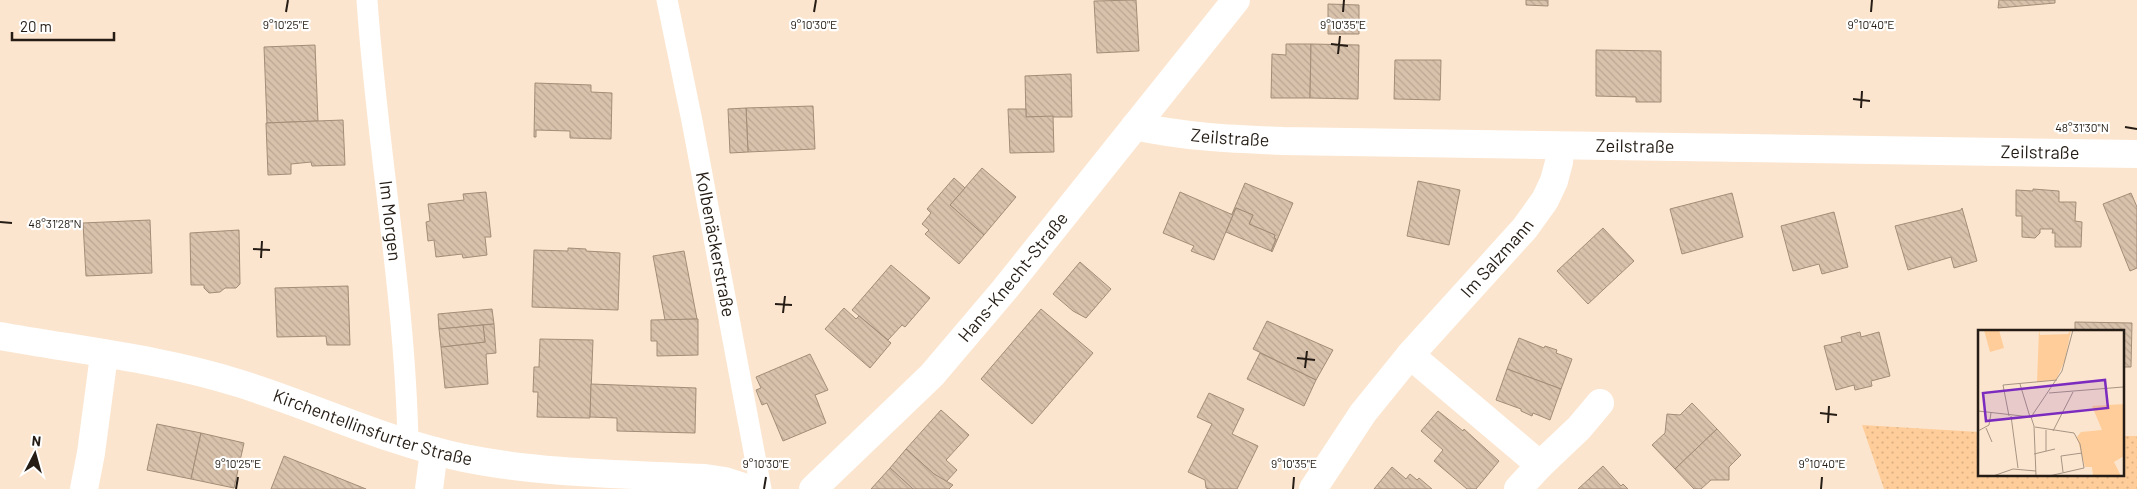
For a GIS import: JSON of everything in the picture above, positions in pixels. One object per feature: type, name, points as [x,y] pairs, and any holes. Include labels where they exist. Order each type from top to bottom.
[{"type":"street","name":"Hans-Knecht-Straße","points":[[814,489],[932,375],[1005,288],[1236,0]]},
{"type":"street","name":"Zeilstraße","points":[[1135,126],[1173,134],[1218,138],[1560,146],[2137,154]]},
{"type":"street","name":"Im Salzmann","points":[[1313,489],[1362,413],[1410,355],[1525,228],[1540,207],[1554,181],[1559,162],[1560,146]]},
{"type":"street","name":"Kirchentellinsfurter Straße","points":[[0,336],[172,366],[236,382],[408,443],[499,464],[598,474],[705,478],[725,481],[750,489]]},
{"type":"street","points":[[84,489],[91,453],[104,355]]},
{"type":"street","points":[[1410,355],[1540,465]]},
{"type":"street","points":[[1518,489],[1579,428],[1600,402]]},
{"type":"street","points":[[429,489],[434,450]]},
{"type":"lane","name":"Im Morgen","points":[[368,0],[385,184],[406,361],[408,443]]},
{"type":"lane","name":"Kolbenäckerstraße","points":[[667,0],[692,120],[761,489]]},
{"type":"shaded area","points":[[1862,425],[1978,432],[1978,476],[2124,476],[2124,436],[2137,436],[2137,489],[1884,489]]},
{"type":"building","points":[[1136,0],[1139,51],[1097,53],[1094,1]]},
{"type":"building","points":[[1526,0],[1548,0],[1548,6],[1526,5]]},
{"type":"building","points":[[1999,0],[2055,0],[2055,3],[1998,8]]},
{"type":"building","points":[[1328,4],[1359,5],[1359,34],[1328,34]]},
{"type":"building","points":[[1286,44],[1311,44],[1310,98],[1271,98],[1272,54],[1286,55]]},
{"type":"building","points":[[1311,44],[1359,45],[1358,99],[1310,98]]},
{"type":"building","points":[[315,45],[318,121],[267,123],[264,47]]},
{"type":"building","points":[[1596,50],[1661,51],[1661,102],[1636,102],[1636,97],[1596,96]]},
{"type":"building","points":[[1395,60],[1441,60],[1440,100],[1394,99]]},
{"type":"building","points":[[1071,74],[1072,117],[1026,117],[1025,76]]},
{"type":"building","points":[[535,83],[591,85],[591,92],[612,93],[611,139],[570,138],[570,131],[536,130],[536,137],[534,137]]},
{"type":"building","points":[[813,106],[815,149],[748,152],[746,108]]},
{"type":"building","points":[[746,108],[748,152],[730,153],[728,109]]},
{"type":"building","points":[[1008,109],[1026,109],[1026,117],[1053,116],[1054,152],[1010,153]]},
{"type":"building","points":[[343,120],[345,165],[312,166],[311,162],[291,164],[291,174],[268,175],[266,123]]},
{"type":"building","points":[[982,168],[1016,197],[984,235],[950,205]]},
{"type":"building","points":[[954,178],[965,188],[950,205],[984,235],[959,264],[925,234],[929,230],[922,224],[931,213],[927,209]]},
{"type":"building","points":[[1418,181],[1460,190],[1449,245],[1407,236]]},
{"type":"building","points":[[1245,183],[1293,203],[1272,252],[1276,239],[1274,238],[1275,235],[1249,224],[1253,215],[1236,208],[1232,214]]},
{"type":"building","points":[[2033,189],[2059,191],[2059,202],[2076,202],[2075,221],[2082,222],[2081,247],[2055,247],[2055,233],[2052,233],[2053,229],[2040,229],[2040,233],[2035,238],[2022,237],[2022,216],[2016,216],[2016,190],[2033,191]]},
{"type":"building","points":[[486,192],[491,237],[485,237],[487,255],[463,258],[462,254],[436,257],[434,240],[428,241],[426,222],[430,221],[428,204],[464,200],[463,194]]},
{"type":"building","points":[[1180,192],[1233,215],[1214,260],[1191,251],[1194,246],[1163,233]]},
{"type":"building","points":[[1732,193],[1743,237],[1682,254],[1670,209]]},
{"type":"building","points":[[2131,193],[2137,207],[2137,268],[2130,271],[2103,204]]},
{"type":"building","points":[[1236,208],[1253,215],[1249,224],[1275,235],[1274,238],[1276,239],[1271,251],[1226,232]]},
{"type":"building","points":[[1962,208],[1977,261],[1954,268],[1951,257],[1908,270],[1895,226],[1961,210]]},
{"type":"building","points":[[1834,212],[1848,267],[1822,274],[1819,264],[1793,271],[1781,226]]},
{"type":"building","points":[[150,220],[152,273],[86,276],[83,223]]},
{"type":"building","points":[[1603,228],[1634,261],[1588,304],[1557,271]]},
{"type":"building","points":[[239,230],[240,284],[236,288],[225,288],[220,292],[209,293],[204,288],[204,285],[191,285],[190,233]]},
{"type":"building","points":[[568,248],[620,253],[618,310],[532,307],[534,250],[568,251]]},
{"type":"building","points":[[684,251],[697,319],[665,320],[653,256]]},
{"type":"building","points":[[1080,262],[1111,289],[1086,318],[1073,311],[1053,294]]},
{"type":"building","points":[[891,265],[930,298],[905,327],[902,325],[888,340],[852,310]]},
{"type":"building","points":[[348,286],[350,345],[327,345],[326,336],[277,337],[275,288]]},
{"type":"building","points":[[844,308],[856,319],[859,316],[891,343],[870,368],[825,329]]},
{"type":"building","points":[[492,309],[494,324],[439,329],[438,314]]},
{"type":"building","points":[[1041,309],[1093,353],[1032,424],[981,379]]},
{"type":"building","points":[[698,319],[698,355],[657,356],[657,341],[651,341],[651,320]]},
{"type":"building","points":[[1267,321],[1333,350],[1316,380],[1253,349]]},
{"type":"building","points":[[2075,322],[2132,323],[2131,367],[2124,367],[2124,330],[2075,330]]},
{"type":"building","points":[[494,324],[496,353],[486,354],[488,384],[445,388],[441,347],[485,342],[483,325]]},
{"type":"building","points":[[483,325],[485,342],[441,347],[439,329]]},
{"type":"building","points":[[1860,332],[1861,337],[1879,332],[1890,376],[1871,381],[1872,386],[1855,390],[1854,385],[1836,390],[1824,346],[1842,342],[1841,337]]},
{"type":"building","points":[[1519,338],[1544,348],[1545,346],[1557,350],[1556,353],[1572,359],[1561,389],[1507,369]]},
{"type":"building","points":[[540,339],[593,340],[590,418],[537,417],[538,392],[533,392],[534,367],[539,367]]},
{"type":"building","points":[[1260,353],[1316,380],[1304,406],[1247,379]]},
{"type":"building","points":[[810,354],[828,390],[815,395],[826,423],[783,441],[767,403],[762,405],[756,390],[761,388],[756,377]]},
{"type":"building","points":[[1507,369],[1561,389],[1550,420],[1533,413],[1532,416],[1521,411],[1521,409],[1496,400]]},
{"type":"building","points":[[591,384],[696,388],[695,433],[617,431],[617,418],[590,417]]},
{"type":"building","points":[[1209,393],[1244,409],[1232,434],[1258,446],[1237,489],[1206,488],[1205,480],[1188,472],[1212,424],[1197,417]]},
{"type":"building","points":[[1692,403],[1717,429],[1675,469],[1652,445],[1665,433],[1667,414],[1680,415]]},
{"type":"building","points":[[941,410],[969,435],[946,460],[957,470],[946,482],[906,449]]},
{"type":"building","points":[[1438,411],[1463,431],[1464,429],[1499,461],[1476,489],[1467,489],[1434,461],[1443,450],[1421,431]]},
{"type":"building","points":[[157,424],[201,433],[191,479],[147,470]]},
{"type":"building","points":[[1717,429],[1741,455],[1729,467],[1729,480],[1711,480],[1701,489],[1694,489],[1675,469]]},
{"type":"building","points":[[201,433],[244,443],[234,488],[191,479]]},
{"type":"building","points":[[906,449],[934,474],[953,485],[949,489],[913,489],[890,468]]},
{"type":"building","points":[[284,456],[366,489],[271,489]]},
{"type":"building","points":[[1603,466],[1621,486],[1623,484],[1628,489],[1578,489]]},
{"type":"building","points":[[1392,467],[1406,479],[1410,474],[1417,480],[1419,478],[1432,489],[1374,489]]},
{"type":"building","points":[[890,468],[913,489],[871,489]]}]
